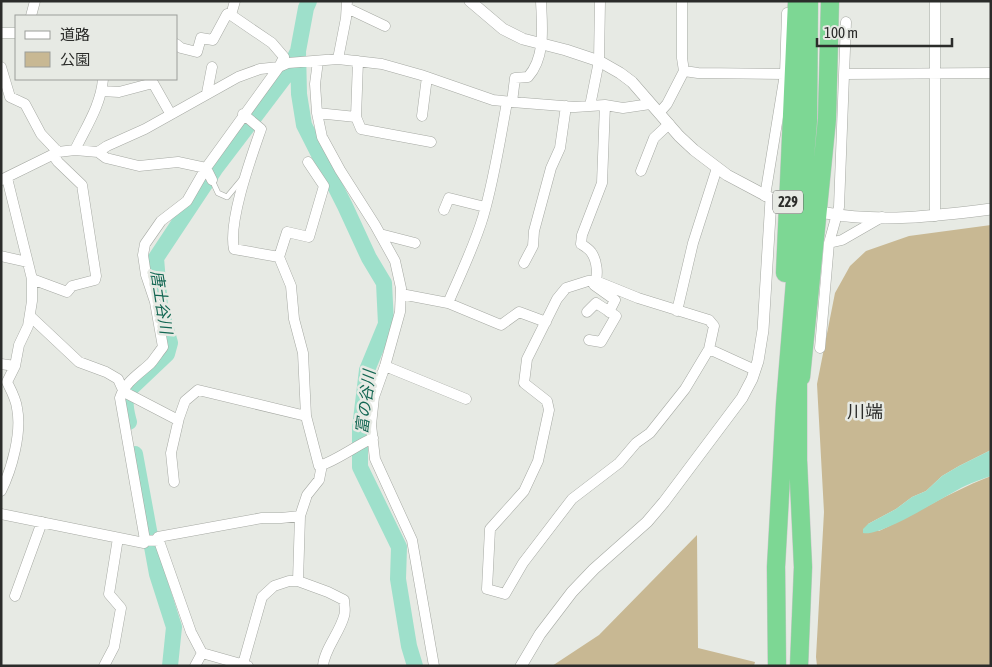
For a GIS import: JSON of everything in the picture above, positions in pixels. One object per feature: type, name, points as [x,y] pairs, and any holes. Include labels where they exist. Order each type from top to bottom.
[{"type":"highway","points":[[809,1],[812,121]]},
{"type":"highway","points":[[778,664],[776,567],[792,399],[812,121],[817,1]]},
{"type":"highway","name":"229","points":[[792,399],[826,128],[830,1]]},
{"type":"highway","name":"229","points":[[792,7],[784,324],[792,399]]},
{"type":"highway","points":[[792,399],[798,460],[803,567],[800,663]]},
{"type":"street","points":[[31,15],[35,1]]},
{"type":"street","points":[[231,15],[235,1]]},
{"type":"street","points":[[470,1],[503,29],[523,39],[599,61],[620,73],[632,82],[689,146],[716,168],[783,204]]},
{"type":"street","points":[[448,302],[470,253],[485,207],[515,78],[528,77],[533,72],[542,45],[541,1]]},
{"type":"street","points":[[590,106],[599,61],[600,1]]},
{"type":"street","points":[[658,112],[667,104],[684,70],[682,58],[682,1]]},
{"type":"street","points":[[935,1],[935,216]]},
{"type":"street","points":[[338,59],[347,5],[385,26]]},
{"type":"street","points":[[521,666],[540,634],[572,592],[594,569],[646,522],[664,502],[742,398],[755,370],[763,330],[768,197],[792,7]]},
{"type":"street","points":[[178,46],[197,52],[201,38],[213,40],[227,14],[272,43],[284,57],[283,65],[209,173],[186,201],[161,222],[145,244],[143,255],[146,275],[155,302],[163,347],[151,362],[134,377],[127,393],[120,398],[152,540],[190,632],[202,653],[245,665],[262,597],[274,586],[290,580],[298,581],[344,600],[345,615],[323,661],[323,666]]},
{"type":"street","points":[[820,348],[832,214],[839,207],[846,22]]},
{"type":"street","points":[[1,33],[15,33]]},
{"type":"street","points":[[98,152],[238,76],[260,69],[283,65],[338,59],[395,67],[493,100],[566,106],[605,105],[623,108],[650,104]]},
{"type":"street","points":[[316,62],[314,84],[322,136],[340,170],[395,261],[401,288],[400,312],[374,397],[372,438],[375,459],[412,540],[434,666]]},
{"type":"street","points":[[358,62],[356,117],[361,129],[431,142]]},
{"type":"street","points":[[1,67],[10,97],[24,104],[41,134],[56,153],[58,162],[82,185],[96,276],[95,280],[72,286],[67,292],[32,280]]},
{"type":"street","points":[[207,93],[212,67]]},
{"type":"street","points":[[684,70],[698,73],[785,74]]},
{"type":"street","points":[[845,74],[991,73]]},
{"type":"street","points":[[422,116],[427,77]]},
{"type":"street","points":[[75,150],[94,112],[102,91],[103,80]]},
{"type":"street","points":[[102,91],[120,92],[154,81],[170,113]]},
{"type":"street","points":[[605,105],[602,183],[582,235],[581,244],[591,251],[596,263],[596,281],[594,285],[615,300],[609,312]]},
{"type":"street","points":[[524,263],[532,246],[534,231],[551,168],[560,148],[566,106]]},
{"type":"street","points":[[317,113],[356,117]]},
{"type":"street","points":[[247,117],[261,129],[246,174],[235,219],[232,242],[234,249],[279,257]]},
{"type":"street","points":[[641,171],[654,138],[669,124]]},
{"type":"street","points":[[1,491],[7,478],[18,433],[17,407],[8,382],[15,366],[19,345],[28,326],[32,301],[32,280],[4,179],[56,153],[75,150],[98,152],[106,158],[139,166],[178,162],[209,173]]},
{"type":"street","points":[[308,162],[324,186],[309,236],[287,232],[279,257],[291,286],[294,319],[303,353],[306,416],[319,466],[326,464],[372,438]]},
{"type":"street","points":[[677,311],[693,243],[716,168]]},
{"type":"street","points":[[444,210],[450,198],[485,207]]},
{"type":"street","points":[[832,214],[882,217],[935,216],[991,210]]},
{"type":"street","points":[[829,243],[842,240],[882,217]]},
{"type":"street","points":[[380,234],[415,243]]},
{"type":"street","points":[[1,256],[27,262]]},
{"type":"street","points":[[588,281],[596,281],[638,298],[709,320],[714,326],[709,349],[685,390],[650,433],[636,442],[619,463],[572,499],[523,563],[505,594],[487,589],[490,529],[524,491],[538,461],[548,410],[548,401],[524,383],[527,359],[557,299],[566,288],[588,281]]},
{"type":"street","points":[[401,294],[448,302],[501,325],[519,312],[546,322]]},
{"type":"street","points":[[587,312],[596,303],[616,316],[601,342],[588,340]]},
{"type":"street","points":[[30,316],[79,362],[106,372],[118,379],[127,393],[176,419],[178,418]]},
{"type":"street","points":[[709,349],[755,370]]},
{"type":"street","points":[[1,364],[15,366]]},
{"type":"street","points":[[385,366],[466,399]]},
{"type":"street","points":[[174,482],[171,453],[178,418],[185,401],[198,390],[306,416]]},
{"type":"street","points":[[298,581],[300,516],[307,495],[319,480],[322,465]]},
{"type":"street","points":[[1,514],[144,543],[158,537],[201,528],[262,518],[300,516]]},
{"type":"street","points":[[15,596],[42,522]]},
{"type":"street","points":[[104,666],[114,647],[121,608],[109,594],[118,538]]},
{"type":"street","points":[[195,666],[202,653]]},
{"type":"lane","points":[[209,173],[218,193],[227,197],[246,174]]},
{"type":"green space","points":[[991,225],[991,450],[942,476],[926,491],[912,497],[896,509],[868,524],[879,531],[962,488],[991,476],[991,666],[817,666],[824,512],[817,384],[835,293],[850,266],[866,251],[909,236]]},
{"type":"green space","points":[[697,535],[698,648],[755,662],[754,666],[552,666],[599,635]]},
{"type":"shaded area","points":[[991,450],[991,476],[965,486],[898,523],[872,533],[863,533],[863,529],[868,524],[896,509],[912,497],[926,491],[942,476]]},
{"type":"waterway","name":"富の谷川","points":[[309,1],[298,51],[299,94],[304,125],[369,258],[384,283],[386,324],[367,370],[360,428],[360,467],[399,547],[398,579],[409,646],[415,666]]},
{"type":"waterway","name":"唐土谷川","points":[[129,422],[126,407],[128,391],[167,354],[170,343],[160,307],[156,258],[215,169],[287,74],[297,53]]},
{"type":"waterway","name":"唐土谷川","points":[[135,454],[157,574],[174,627],[170,666]]},
{"type":"district","name":"川端","points":[[865,412]]}]
